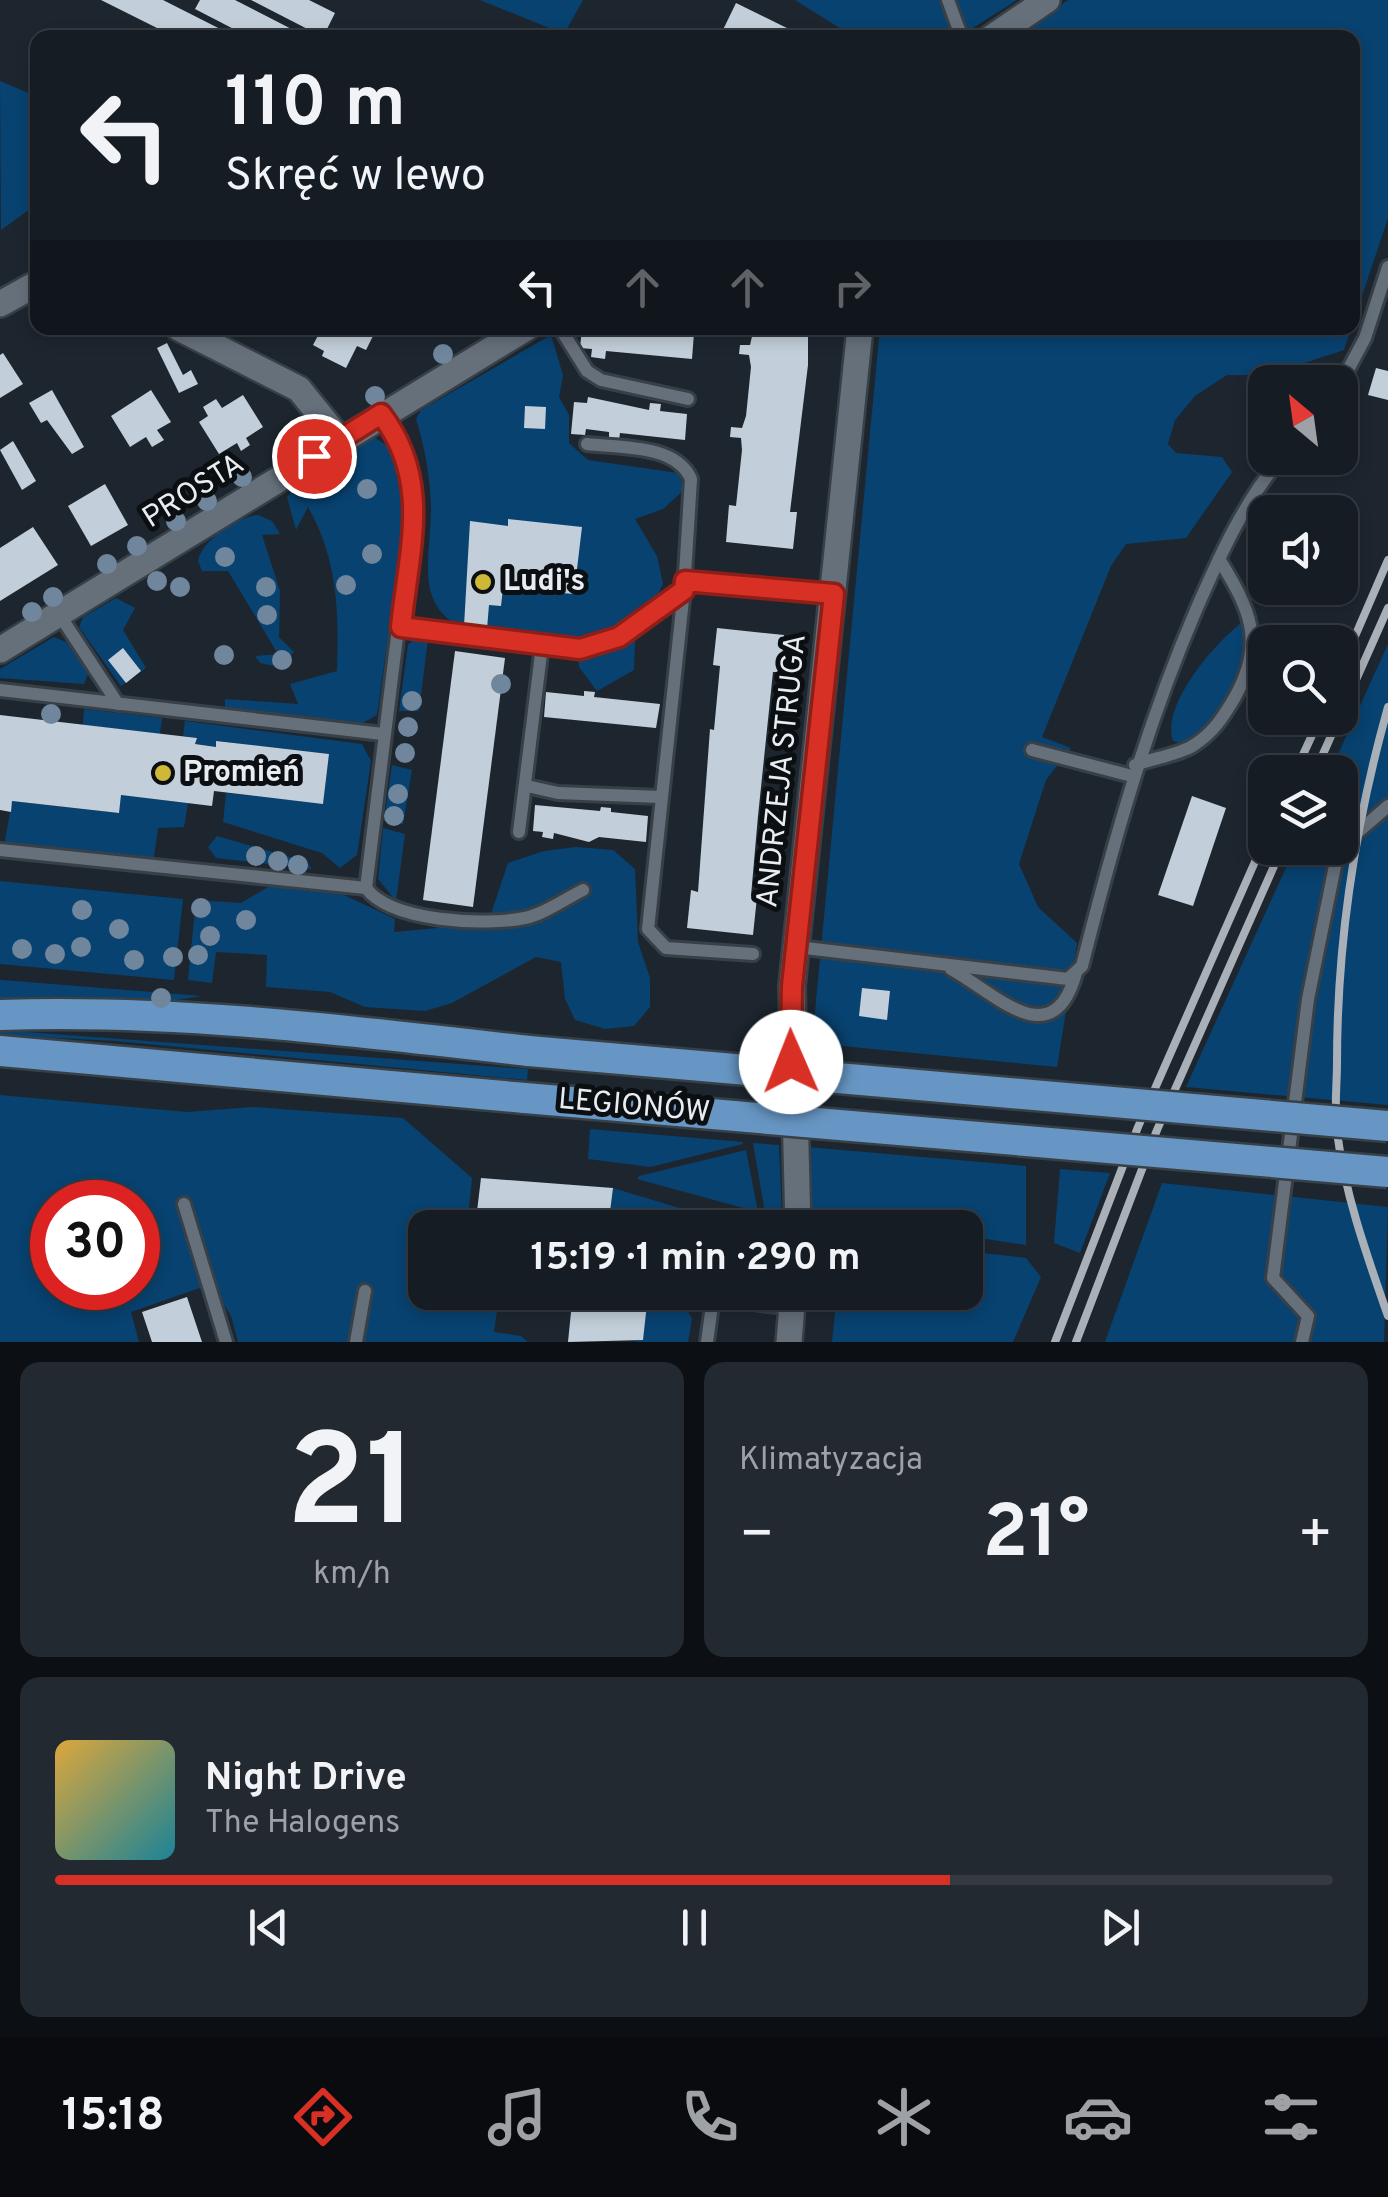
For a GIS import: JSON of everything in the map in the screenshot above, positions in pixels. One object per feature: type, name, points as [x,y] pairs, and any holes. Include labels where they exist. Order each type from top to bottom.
[{"type":"main road","name":"LEGIONÓW","points":[[0,1015],[76,1012],[240,1019],[529,1051],[1388,1126]]},
{"type":"main road","name":"LEGIONÓW","points":[[0,1051],[1388,1172]]},
{"type":"street","points":[[1003,30],[1047,0]]},
{"type":"street","points":[[0,304],[30,288]]},
{"type":"street","points":[[193,335],[299,389],[340,440]]},
{"type":"street","name":"PROSTA","points":[[0,650],[514,335]]},
{"type":"street","name":"ANDRZEJA STRUGA","points":[[797,1210],[790,1023],[859,335]]},
{"type":"street","points":[[789,1342],[791,1310]]},
{"type":"lane","points":[[948,0],[959,30]]},
{"type":"lane","points":[[1351,365],[1365,338],[1388,268]]},
{"type":"lane","points":[[564,335],[587,371],[601,380],[688,399]]},
{"type":"lane","points":[[366,888],[415,491],[410,461],[381,414]]},
{"type":"lane","points":[[587,444],[666,455],[688,471],[691,480],[684,585],[648,929],[666,948],[752,954]]},
{"type":"lane","points":[[797,947],[1068,979],[1076,973],[1082,966],[1134,771],[1234,522],[1269,475]]},
{"type":"lane","points":[[1032,750],[1134,771],[1192,747],[1222,720],[1242,684],[1254,646],[1242,596],[1218,559]]},
{"type":"lane","points":[[401,627],[566,650],[599,646],[684,585],[834,594]]},
{"type":"lane","points":[[59,614],[118,704]]},
{"type":"lane","points":[[519,832],[542,646]]},
{"type":"lane","points":[[0,690],[384,734]]},
{"type":"lane","points":[[527,786],[558,793],[660,798]]},
{"type":"lane","points":[[1302,1342],[1308,1316],[1274,1278],[1308,999],[1336,861],[1343,845],[1388,806]]},
{"type":"lane","points":[[0,850],[366,888],[384,905],[408,913],[492,920],[528,917],[583,890]]},
{"type":"lane","points":[[944,964],[1011,1008],[1032,1016],[1048,1014],[1064,1002],[1076,973]]},
{"type":"lane","points":[[184,1204],[226,1342]]},
{"type":"lane","points":[[356,1342],[365,1291]]},
{"type":"lane","points":[[708,1342],[709,1310]]},
{"type":"shaded area","points":[[480,0],[583,0],[566,30],[554,30]]},
{"type":"shaded area","points":[[795,0],[1017,0],[970,30],[843,30]]},
{"type":"shaded area","points":[[1068,0],[1388,0],[1388,218],[1360,302],[1360,30],[1025,30]]},
{"type":"shaded area","points":[[0,81],[30,94],[30,209],[1,230]]},
{"type":"shaded area","points":[[551,335],[563,375],[559,397],[569,415],[569,443],[588,460],[678,473],[685,489],[663,509],[635,519],[657,556],[663,584],[635,641],[634,670],[597,691],[579,667],[577,647],[477,634],[456,625],[442,613],[429,585],[430,488],[416,419],[421,410]]},
{"type":"shaded area","points":[[879,335],[1349,335],[1344,350],[1298,365],[1248,365],[1248,375],[1227,375],[1195,396],[1175,420],[1168,444],[1176,453],[1222,457],[1232,472],[1186,538],[1126,544],[1111,566],[1042,737],[1071,748],[1046,780],[1019,864],[1038,907],[1077,943],[1057,1067],[812,1043]]},
{"type":"shaded area","points":[[374,437],[393,450],[406,508],[377,715],[359,725],[225,708],[225,699],[298,704],[290,684],[337,671],[337,607],[331,567],[308,507],[296,530],[287,497],[298,483]]},
{"type":"shaded area","points":[[258,515],[272,521],[280,534],[262,535],[280,591],[279,637],[294,652],[279,667],[260,663],[255,656],[278,654],[228,571],[202,571],[198,561],[206,545],[222,531]]},
{"type":"shaded area","points":[[116,598],[135,608],[123,630],[146,668],[121,686],[79,627],[83,617]]},
{"type":"shaded area","points":[[1245,620],[1242,658],[1231,691],[1211,720],[1181,743],[1173,741],[1171,726],[1183,692],[1206,658]]},
{"type":"shaded area","points":[[54,637],[66,642],[89,672],[84,684],[0,678],[0,669]]},
{"type":"shaded area","points":[[414,639],[428,639],[419,711],[399,711],[408,645]]},
{"type":"shaded area","points":[[1388,644],[1388,1105],[1186,1087],[1287,865],[1358,865],[1358,755],[1338,755],[1347,735],[1358,735],[1358,710]]},
{"type":"shaded area","points":[[84,709],[162,718],[160,734],[83,725]]},
{"type":"shaded area","points":[[185,721],[362,744],[371,761],[357,855],[340,868],[322,853],[223,822],[226,793],[323,803],[329,754],[217,741],[216,747],[195,744],[196,738],[183,736]]},
{"type":"shaded area","points":[[392,765],[412,770],[403,824],[384,821]]},
{"type":"shaded area","points":[[121,795],[188,803],[184,827],[158,828],[153,863],[4,846],[12,801],[118,813]]},
{"type":"shaded area","points":[[383,828],[405,834],[396,901],[378,879]]},
{"type":"shaded area","points":[[217,836],[307,862],[312,869],[216,858],[208,847]]},
{"type":"shaded area","points":[[576,847],[613,850],[635,869],[638,942],[650,978],[650,1007],[634,1026],[605,1029],[575,1020],[565,999],[561,962],[536,957],[452,1003],[425,1011],[365,1007],[330,992],[266,987],[267,955],[216,952],[212,983],[188,980],[196,900],[241,903],[273,884],[342,894],[395,919],[394,932],[480,924],[490,917],[508,863],[544,851]]},
{"type":"shaded area","points":[[0,881],[183,899],[174,980],[0,964]]},
{"type":"shaded area","points":[[0,980],[202,996],[170,1001],[0,1002]]},
{"type":"shaded area","points":[[0,1030],[528,1069],[527,1080],[116,1041],[0,1035]]},
{"type":"shaded area","points":[[0,1095],[187,1112],[253,1107],[403,1118],[472,1178],[469,1210],[408,1210],[408,1310],[497,1310],[494,1332],[521,1336],[528,1342],[238,1342],[231,1316],[211,1284],[160,1302],[160,1180],[30,1180],[30,1310],[137,1310],[131,1312],[139,1342],[0,1342]]},
{"type":"shaded area","points":[[590,1129],[743,1144],[650,1167],[588,1159]]},
{"type":"shaded area","points":[[753,1143],[779,1145],[782,1210],[764,1210]]},
{"type":"shaded area","points":[[807,1147],[1026,1166],[1026,1245],[983,1239],[983,1210],[809,1210]]},
{"type":"shaded area","points":[[746,1150],[758,1210],[637,1179]]},
{"type":"shaded area","points":[[1060,1169],[1110,1173],[1080,1253],[1054,1243]]},
{"type":"shaded area","points":[[1162,1183],[1388,1207],[1384,1342],[1105,1342]]},
{"type":"shaded area","points":[[613,1188],[686,1210],[610,1210]]},
{"type":"shaded area","points":[[983,1253],[1026,1258],[1041,1277],[1013,1342],[832,1342],[835,1310],[983,1310]]},
{"type":"shaded area","points":[[646,1310],[688,1310],[692,1319],[688,1342],[634,1342],[643,1339]]},
{"type":"building","points":[[101,0],[163,0],[222,30],[159,29]]},
{"type":"building","points":[[200,0],[235,0],[293,30],[236,30],[195,9]]},
{"type":"building","points":[[251,0],[309,0],[335,13],[326,30],[309,30]]},
{"type":"building","points":[[736,3],[791,30],[723,30]]},
{"type":"building","points":[[318,335],[374,335],[366,350],[357,346],[346,368],[322,356],[324,351],[313,345]]},
{"type":"building","points":[[581,335],[694,335],[692,359],[606,351],[605,359],[591,357],[592,349],[580,348]]},
{"type":"building","points":[[752,335],[808,335],[808,365],[790,512],[797,512],[793,549],[726,542],[729,505],[736,506],[742,450],[741,438],[730,437],[731,427],[742,428],[746,416],[751,367],[749,355],[739,354],[740,345],[750,345]]},
{"type":"building","points":[[167,343],[183,375],[191,370],[198,384],[179,393],[157,348]]},
{"type":"building","points":[[3,353],[23,384],[0,398],[0,355]]},
{"type":"building","points":[[1376,368],[1388,371],[1388,400],[1368,395]]},
{"type":"building","points":[[52,390],[84,447],[72,454],[47,420],[41,423],[29,403]]},
{"type":"building","points":[[151,390],[171,422],[157,430],[164,440],[152,447],[146,437],[130,447],[111,416]]},
{"type":"building","points":[[243,395],[263,427],[246,438],[250,445],[241,451],[237,443],[219,454],[199,422],[208,416],[203,407],[216,399],[222,408]]},
{"type":"building","points":[[588,397],[649,410],[650,403],[661,404],[660,411],[687,414],[685,440],[620,433],[619,440],[609,438],[609,432],[586,429],[585,435],[571,434],[574,402],[587,403]]},
{"type":"building","points":[[525,406],[546,407],[545,429],[524,428]]},
{"type":"building","points":[[13,441],[36,481],[22,490],[0,450]]},
{"type":"building","points":[[105,484],[128,525],[91,546],[68,506]]},
{"type":"building","points":[[508,519],[582,527],[574,594],[503,588],[501,606],[489,605],[487,629],[464,626],[470,521],[508,526]]},
{"type":"building","points":[[33,527],[58,565],[0,601],[0,548]]},
{"type":"building","points":[[717,628],[784,635],[781,672],[773,672],[758,816],[751,896],[757,897],[753,935],[687,928],[691,890],[698,892],[710,729],[714,730],[720,666],[713,665]]},
{"type":"building","points":[[123,648],[141,671],[126,683],[108,660]]},
{"type":"building","points":[[455,651],[505,658],[473,907],[423,900]]},
{"type":"building","points":[[584,691],[595,692],[594,697],[660,704],[656,728],[544,717],[546,692],[584,696]]},
{"type":"building","name":"Promień","points":[[0,715],[197,738],[195,744],[216,747],[216,741],[329,754],[323,804],[214,791],[212,806],[121,795],[119,813],[12,801],[11,812],[0,810]]},
{"type":"building","points":[[1192,796],[1226,808],[1193,906],[1158,895]]},
{"type":"building","points":[[535,805],[600,811],[601,807],[611,808],[611,812],[648,816],[646,842],[599,837],[589,842],[554,833],[553,839],[542,837],[543,832],[533,831]]},
{"type":"building","points":[[862,988],[890,991],[887,1020],[859,1016]]},
{"type":"building","points":[[481,1178],[613,1188],[610,1210],[477,1210]]},
{"type":"building","points":[[187,1297],[202,1342],[152,1342],[142,1312],[160,1310],[160,1306]]},
{"type":"building","points":[[571,1310],[646,1310],[643,1340],[568,1342]]},
{"type":"railway","points":[[1358,629],[1388,560]]},
{"type":"railway","points":[[1323,755],[1388,608]]},
{"type":"railway","points":[[1388,707],[1357,839],[1344,928],[1336,1106],[1337,1132],[1351,1202],[1388,1316]]},
{"type":"railway","points":[[1303,755],[1312,735]]},
{"type":"railway","points":[[1055,1342],[1138,1127],[1254,865]]},
{"type":"railway","points":[[1076,1342],[1157,1130],[1274,865]]},
{"type":"place","name":"Ludi's","points":[[483,582]]},
{"type":"place","name":"Promień","points":[[163,773]]},
{"type":"route","points":[[314,456],[381,414],[410,461],[415,491],[401,627],[580,649],[619,637],[684,590],[685,581],[834,594],[792,986],[791,1062]]}]
